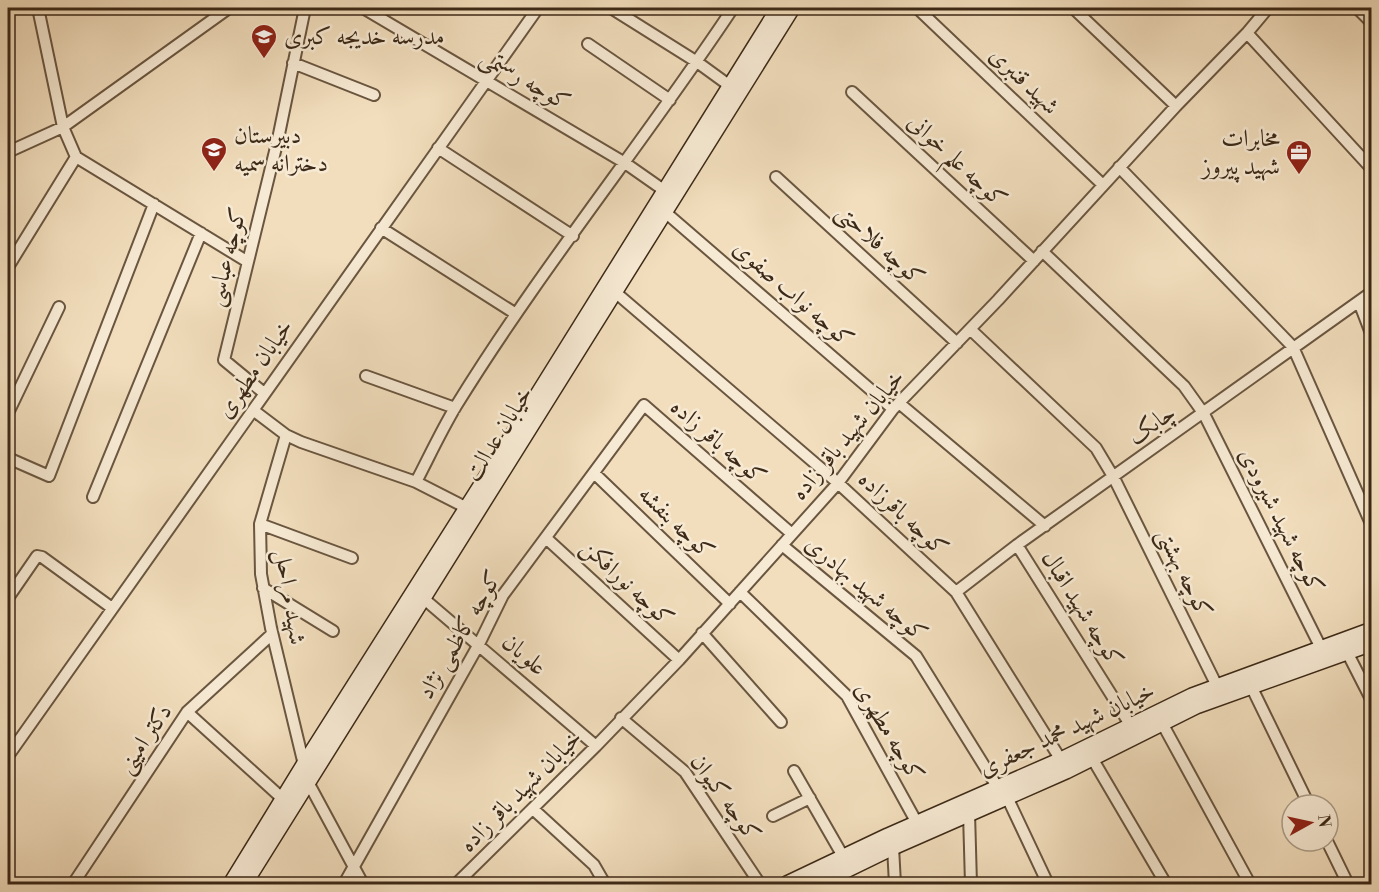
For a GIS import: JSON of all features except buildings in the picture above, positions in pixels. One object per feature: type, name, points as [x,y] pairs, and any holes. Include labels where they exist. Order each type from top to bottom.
[{"type":"main road","name":"خیابان عدالت","points":[[231,885],[779,8]]},
{"type":"main road","name":"خیابان عدالت","points":[[244,885],[792,8]]},
{"type":"main road","name":"خیابان شهید محمد جعفری","points":[[817,885],[893,847],[969,813],[1061,760],[1192,696],[1371,630]]},
{"type":"main road","name":"خیابان شهید محمد جعفری","points":[[787,885],[917,823],[1092,758],[1197,706],[1371,643]]},
{"type":"street","points":[[38,8],[63,126],[76,157],[248,262]]},
{"type":"street","points":[[8,152],[63,126],[229,8]]},
{"type":"street","name":"کوچه عباسی","points":[[264,393],[224,360],[278,139],[304,8]]},
{"type":"street","name":"کوچه رستمی","points":[[363,8],[625,163],[665,190]]},
{"type":"street","name":"خیابان مطهری","points":[[8,754],[538,8]]},
{"type":"street","points":[[611,8],[697,62],[730,86]]},
{"type":"street","points":[[416,482],[455,408],[516,314],[697,62],[733,8]]},
{"type":"street","name":"شهید قنبری","points":[[917,8],[1103,185]]},
{"type":"street","points":[[1073,8],[1176,106]]},
{"type":"street","points":[[1356,8],[1371,23]]},
{"type":"street","name":"خیابان شهید باقر زاده","points":[[456,885],[679,660],[838,483],[896,406],[1247,33],[1263,9]]},
{"type":"street","points":[[1247,33],[1371,169]]},
{"type":"street","points":[[588,44],[670,100]]},
{"type":"street","points":[[293,63],[374,95]]},
{"type":"street","name":"کوچه علم خوانی","points":[[852,92],[1034,261]]},
{"type":"street","points":[[438,148],[573,236]]},
{"type":"street","points":[[8,267],[76,157]]},
{"type":"street","points":[[1119,167],[1293,347],[1371,526]]},
{"type":"street","name":"کوچه فلاحتی","points":[[776,177],[957,343]]},
{"type":"street","points":[[8,458],[48,476],[154,204]]},
{"type":"street","name":"کوچه نواب صفوی","points":[[665,212],[896,406],[1045,526]]},
{"type":"street","points":[[381,228],[516,314]]},
{"type":"street","points":[[93,498],[201,233]]},
{"type":"street","name":"کوچه شهید شیرودی","points":[[1042,251],[1184,386],[1204,414],[1321,648]]},
{"type":"street","name":"چابک","points":[[956,592],[1017,545],[1204,414],[1371,291]]},
{"type":"street","name":"کوچه باقرزاده","points":[[615,292],[838,483],[956,592],[1061,760]]},
{"type":"street","points":[[1359,302],[1371,336]]},
{"type":"street","points":[[8,413],[59,308]]},
{"type":"street","name":"کوچه بهشتی","points":[[970,329],[1096,448],[1114,478],[1217,686]]},
{"type":"street","points":[[366,376],[455,408]]},
{"type":"street","name":"کوچه کاظمی نژاد","points":[[344,885],[479,644],[503,595],[644,405]]},
{"type":"street","name":"کوچه باقر زاده","points":[[644,405],[792,534]]},
{"type":"street","points":[[253,410],[286,435],[416,482],[467,508]]},
{"type":"street","name":"شهید مراحل","points":[[286,435],[260,524],[261,574],[272,634],[304,765]]},
{"type":"street","name":"کوچه بنفشه","points":[[594,473],[730,604]]},
{"type":"street","points":[[260,524],[352,558]]},
{"type":"street","name":"کوچه نورافکن","points":[[546,538],[679,660]]},
{"type":"street","name":"کوچه شهید بهادری","points":[[782,545],[916,656],[1003,792],[1047,885]]},
{"type":"street","name":"کوچه شهید اقبال","points":[[1017,545],[1131,726]]},
{"type":"street","points":[[8,598],[37,556],[42,557],[112,608]]},
{"type":"street","points":[[263,588],[333,631]]},
{"type":"street","name":"کوچه مطهری","points":[[740,592],[847,696],[917,823]]},
{"type":"street","name":"علویان","points":[[423,598],[596,746]]},
{"type":"street","points":[[702,633],[781,722]]},
{"type":"street","name":"دکتر امینی","points":[[73,885],[187,712],[272,634]]},
{"type":"street","points":[[1347,652],[1371,701]]},
{"type":"street","points":[[1251,686],[1303,793]]},
{"type":"street","points":[[187,712],[284,800]]},
{"type":"street","name":"کوچه کیوان","points":[[621,718],[686,772],[760,885]]},
{"type":"street","points":[[1162,723],[1250,885]]},
{"type":"street","points":[[1092,758],[1166,885]]},
{"type":"street","points":[[794,771],[844,858]]},
{"type":"street","points":[[308,782],[363,885]]},
{"type":"street","points":[[773,816],[810,798]]},
{"type":"street","points":[[532,809],[594,865],[605,885]]},
{"type":"street","points":[[969,813],[971,885]]},
{"type":"street","points":[[893,847],[895,885]]},
{"type":"street","points":[[1333,853],[1348,885]]},
{"type":"place","name":"مدرسه خدیجه کبری","points":[[264,60]]},
{"type":"place","name":"دبیرستان دخترانه سمیه","points":[[214,173]]},
{"type":"place","name":"مخابرات شهید پیروز","points":[[1299,176]]}]
